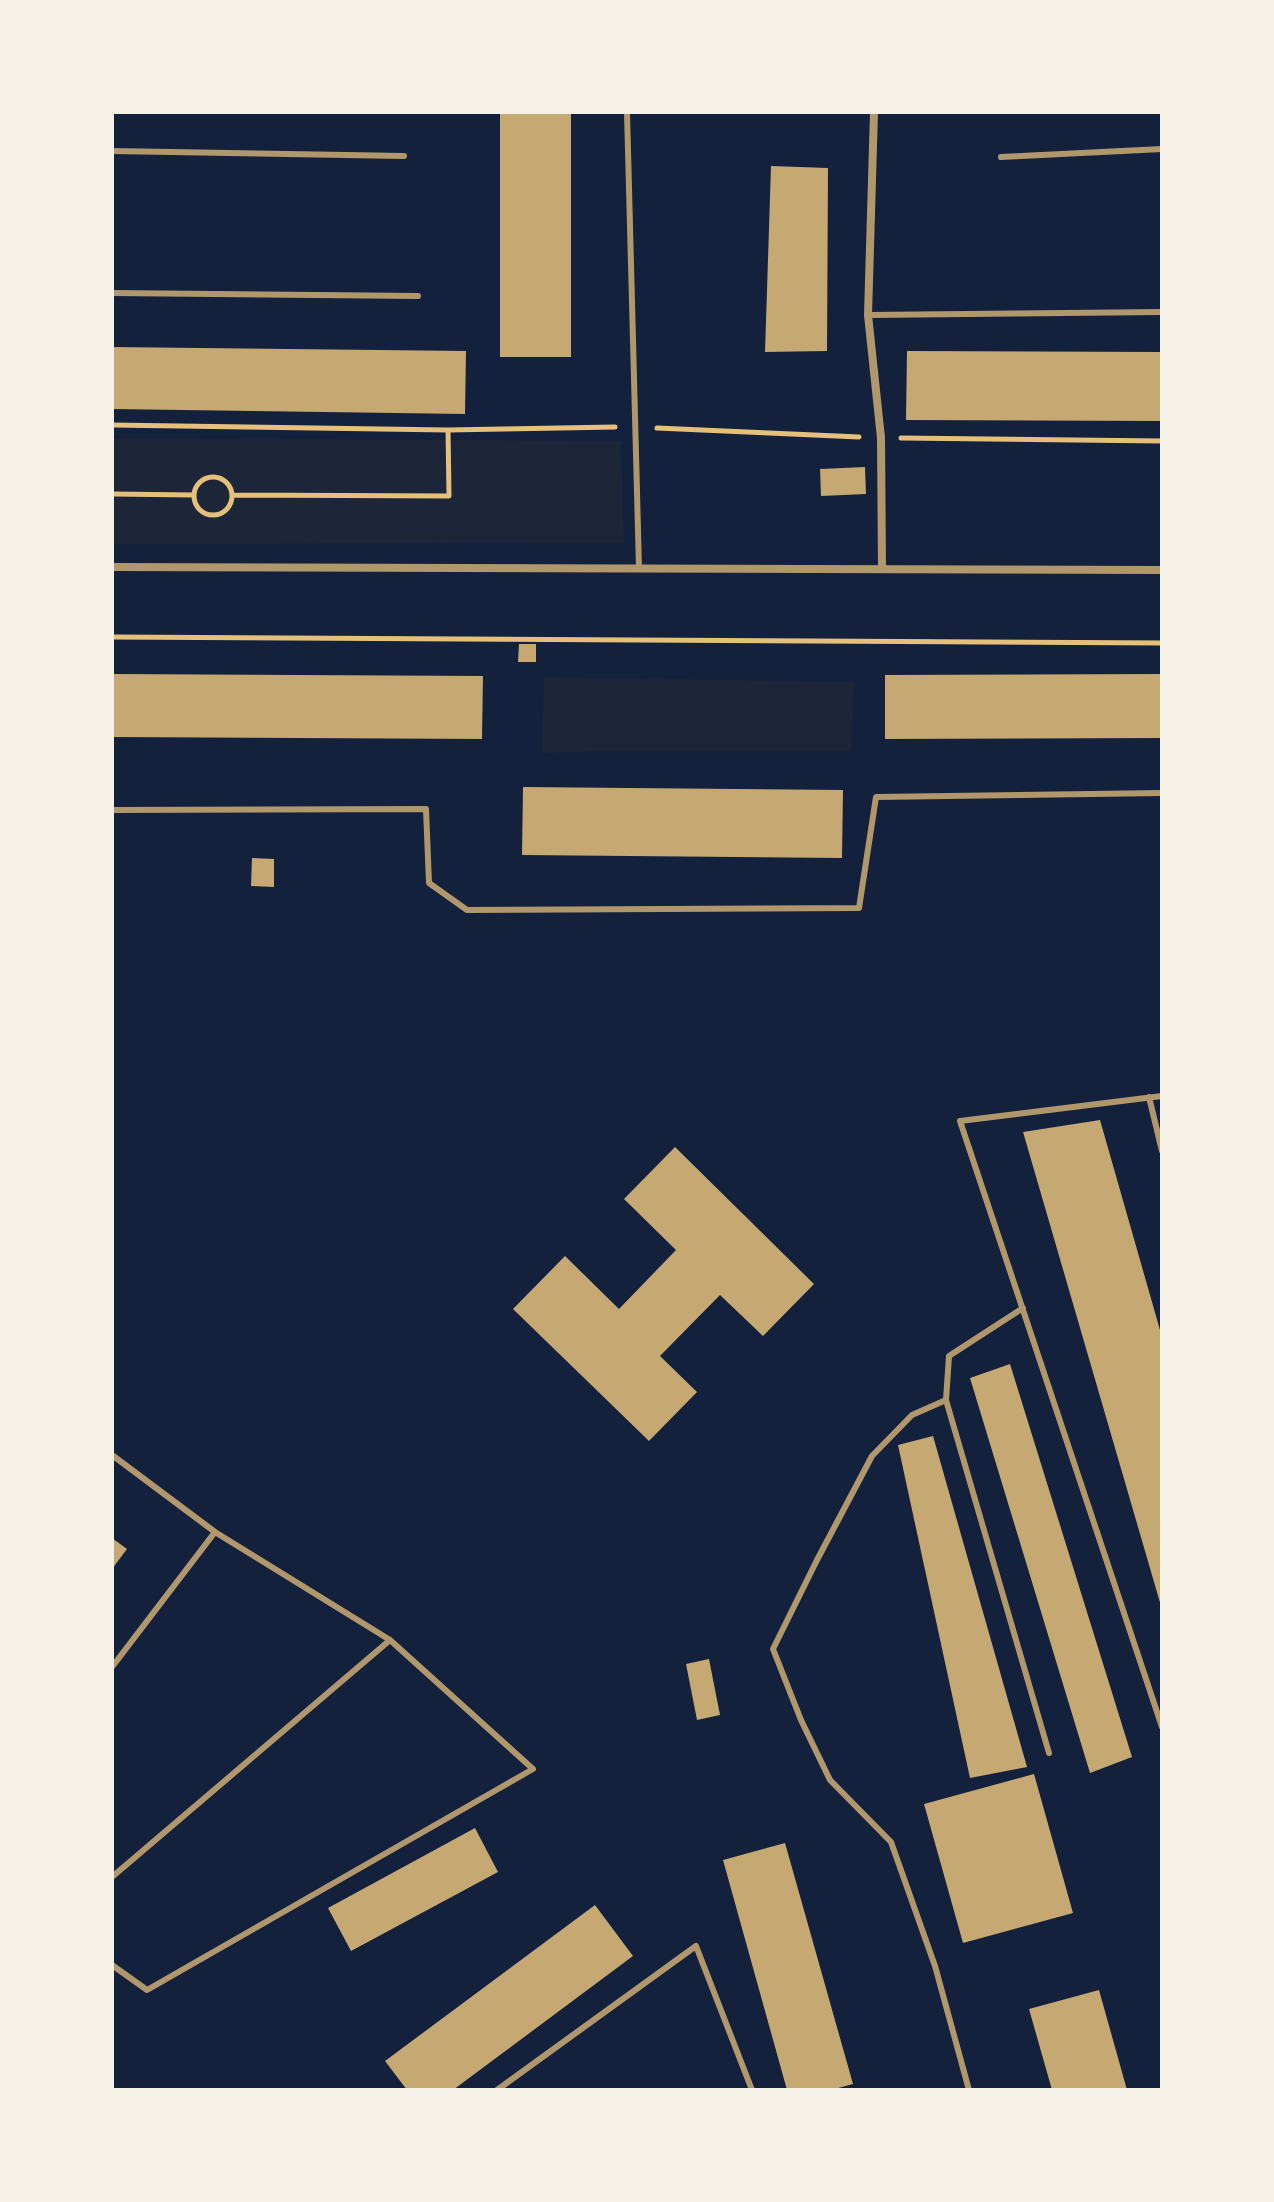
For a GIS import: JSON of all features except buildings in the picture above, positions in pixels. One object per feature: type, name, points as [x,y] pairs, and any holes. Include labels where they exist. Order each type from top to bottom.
[{"type":"street","points":[[874,112],[868,315],[881,438],[882,569]]},
{"type":"street","points":[[112,567],[1162,570]]},
{"type":"lane","points":[[627,112],[639,568]]},
{"type":"lane","points":[[1001,157],[1162,149]]},
{"type":"lane","points":[[112,151],[404,156]]},
{"type":"lane","points":[[112,293],[418,296]]},
{"type":"lane","points":[[868,315],[1162,312]]},
{"type":"lane","points":[[112,810],[426,809],[429,883],[467,910],[859,908],[876,797],[1162,793]]},
{"type":"lane","points":[[1162,1096],[960,1121],[1162,1727]]},
{"type":"lane","points":[[1149,1097],[1162,1151]]},
{"type":"lane","points":[[1023,1308],[949,1356],[946,1400],[1049,1753]]},
{"type":"lane","points":[[946,1400],[912,1415],[872,1456],[773,1649],[801,1720],[830,1780],[891,1842],[935,1966],[969,2090]]},
{"type":"lane","points":[[112,1455],[215,1532],[390,1640],[533,1769],[147,1990],[112,1965]]},
{"type":"lane","points":[[112,1667],[215,1532]]},
{"type":"lane","points":[[112,1877],[390,1640]]},
{"type":"lane","points":[[497,2090],[696,1946],[752,2090]]},
{"type":"path","points":[[233,495],[449,496],[448,430]]},
{"type":"path","points":[[217,476],[231,486],[233,495],[228,509],[214,515],[199,510],[194,495],[201,480],[217,476]]},
{"type":"path","points":[[112,494],[194,495]]},
{"type":"path","points":[[112,637],[1162,643]]},
{"type":"shaded area","points":[[112,438],[621,441],[624,543],[112,544]]},
{"type":"shaded area","points":[[544,677],[854,682],[851,751],[542,753]]}]
